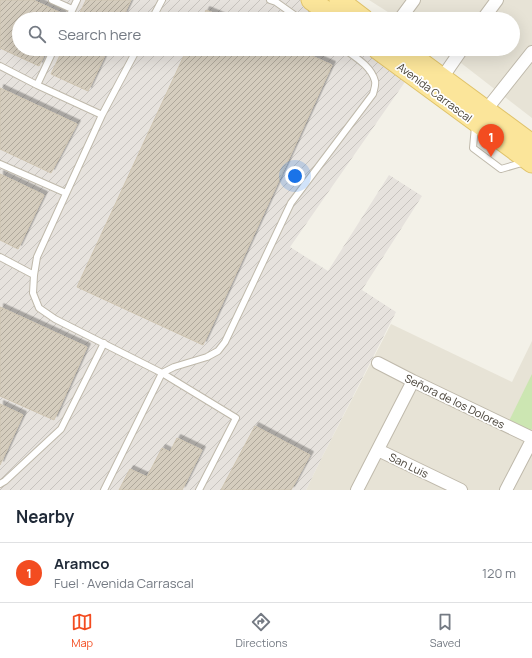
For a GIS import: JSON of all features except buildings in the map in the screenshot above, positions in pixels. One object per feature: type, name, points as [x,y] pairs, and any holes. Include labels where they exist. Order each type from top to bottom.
[{"type":"main road","points":[[311,0],[327,12]]},
{"type":"main road","points":[[339,0],[355,12]]},
{"type":"main road","name":"Avenida Carrascal","points":[[388,56],[481,116]]},
{"type":"main road","name":"Avenida Carrascal","points":[[412,56],[442,78],[481,116],[531,156]]},
{"type":"street","points":[[405,12],[414,0]]},
{"type":"street","points":[[488,12],[496,0]]},
{"type":"street","points":[[481,116],[532,52]]},
{"type":"street","points":[[442,78],[457,56]]},
{"type":"street","name":"Señora de los Dolores","points":[[378,363],[532,439]]},
{"type":"street","points":[[357,490],[413,381]]},
{"type":"street","points":[[506,490],[532,439]]},
{"type":"street","name":"San Luis","points":[[378,450],[462,490]]},
{"type":"lane","points":[[52,0],[72,9]]},
{"type":"lane","points":[[71,12],[77,0]]},
{"type":"lane","points":[[156,12],[162,0]]},
{"type":"lane","points":[[270,0],[276,2],[290,12]]},
{"type":"lane","points":[[37,85],[51,56]]},
{"type":"lane","points":[[133,56],[102,115],[38,258],[32,293],[39,308],[55,319],[162,373],[236,418],[199,490]]},
{"type":"lane","points":[[104,490],[162,373],[174,367],[207,357],[218,350],[225,342],[291,203],[373,94],[376,82],[371,71],[354,56]]},
{"type":"lane","points":[[0,66],[102,115]]},
{"type":"lane","points":[[0,164],[66,193]]},
{"type":"lane","points":[[0,257],[34,275]]},
{"type":"lane","points":[[0,484],[61,429],[104,343]]},
{"type":"shaded area","points":[[0,0],[301,0],[317,12],[12,12],[12,56],[376,56],[407,79],[290,247],[328,271],[389,175],[422,196],[362,290],[396,312],[306,490],[0,490]]},
{"type":"shaded area","points":[[369,0],[532,0],[532,118],[452,56],[520,56],[520,12],[388,12]]},
{"type":"shaded area","points":[[391,324],[512,382],[532,341],[532,490],[306,490]]},
{"type":"green space","points":[[532,374],[532,429],[530,432],[508,423]]},
{"type":"place","name":"Aramco","points":[[491,157]]}]
